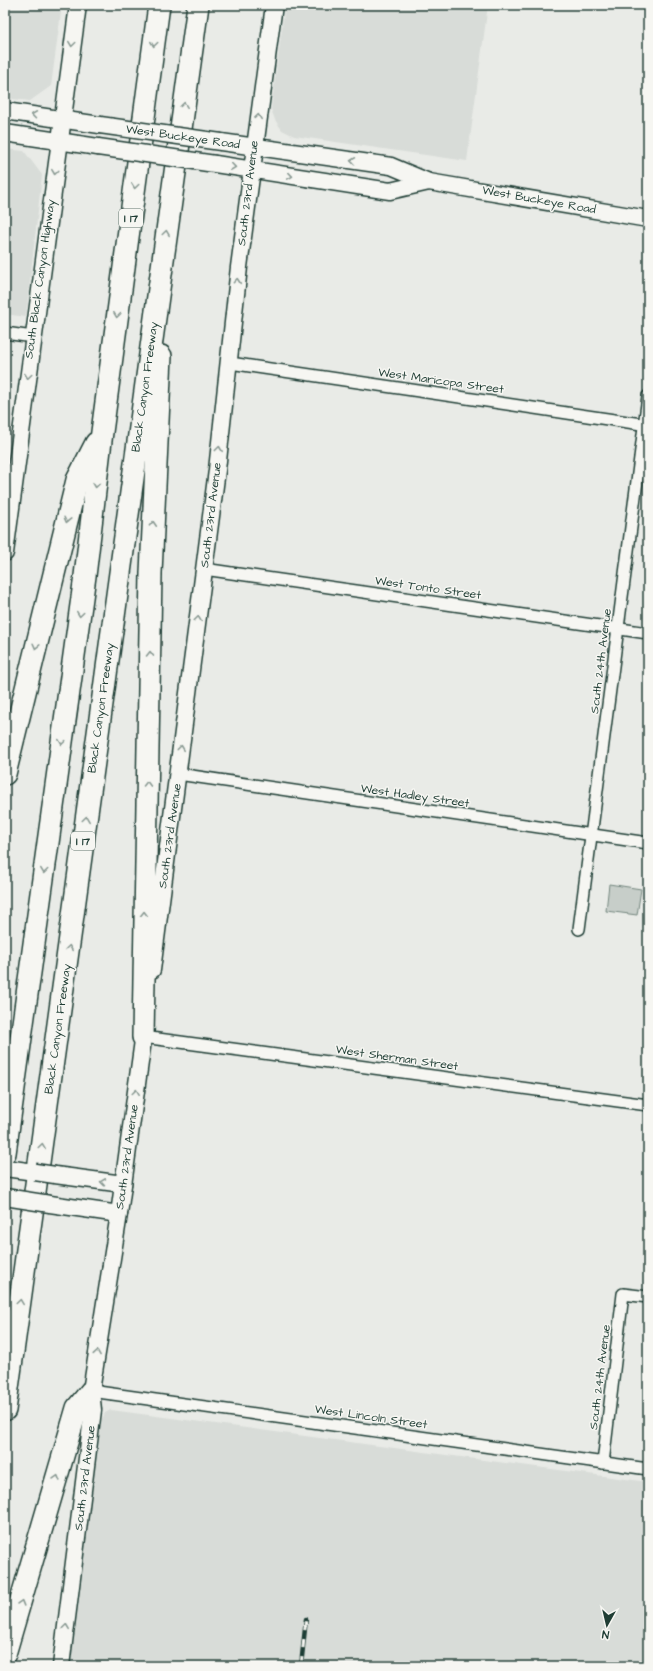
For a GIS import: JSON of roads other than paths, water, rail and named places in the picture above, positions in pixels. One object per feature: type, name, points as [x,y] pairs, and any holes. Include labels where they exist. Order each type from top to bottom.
[{"type":"highway","name":"I 17","points":[[5,1152],[85,576],[102,432],[159,5]]},
{"type":"highway","name":"Black Canyon Freeway","points":[[5,1410],[160,272],[198,5]]},
{"type":"highway","points":[[143,1037],[151,573],[162,347],[160,272]]},
{"type":"highway","points":[[5,774],[77,480],[102,432]]},
{"type":"highway","points":[[5,1654],[77,1408],[91,1392]]},
{"type":"main road","name":"South Black Canyon Highway","points":[[6,544],[78,5]]},
{"type":"main road","name":"South 23rd Avenue","points":[[61,1666],[93,1410],[91,1392],[119,1214],[178,774],[230,363],[239,267],[251,170],[274,5]]},
{"type":"main road","name":"West Buckeye Road","points":[[5,111],[391,166],[429,182],[648,219]]},
{"type":"main road","name":"West Buckeye Road","points":[[5,133],[390,191],[429,182]]},
{"type":"main road","points":[[5,1168],[123,1184]]},
{"type":"main road","points":[[5,1197],[119,1214]]},
{"type":"street","points":[[5,333],[33,337]]},
{"type":"street","name":"West Maricopa Street","points":[[230,363],[646,424]]},
{"type":"street","name":"South 24th Avenue","points":[[579,929],[590,835],[646,424],[648,396]]},
{"type":"street","name":"West Tonto Street","points":[[204,569],[648,633]]},
{"type":"street","name":"West Hadley Street","points":[[178,774],[648,843]]},
{"type":"street","name":"West Sherman Street","points":[[143,1037],[648,1105]]},
{"type":"street","name":"South 24th Avenue","points":[[603,1463],[623,1294],[648,1297]]},
{"type":"street","name":"West Lincoln Street","points":[[91,1392],[648,1469]]},
{"type":"railway","points":[[301,1666],[306,1619]]}]
